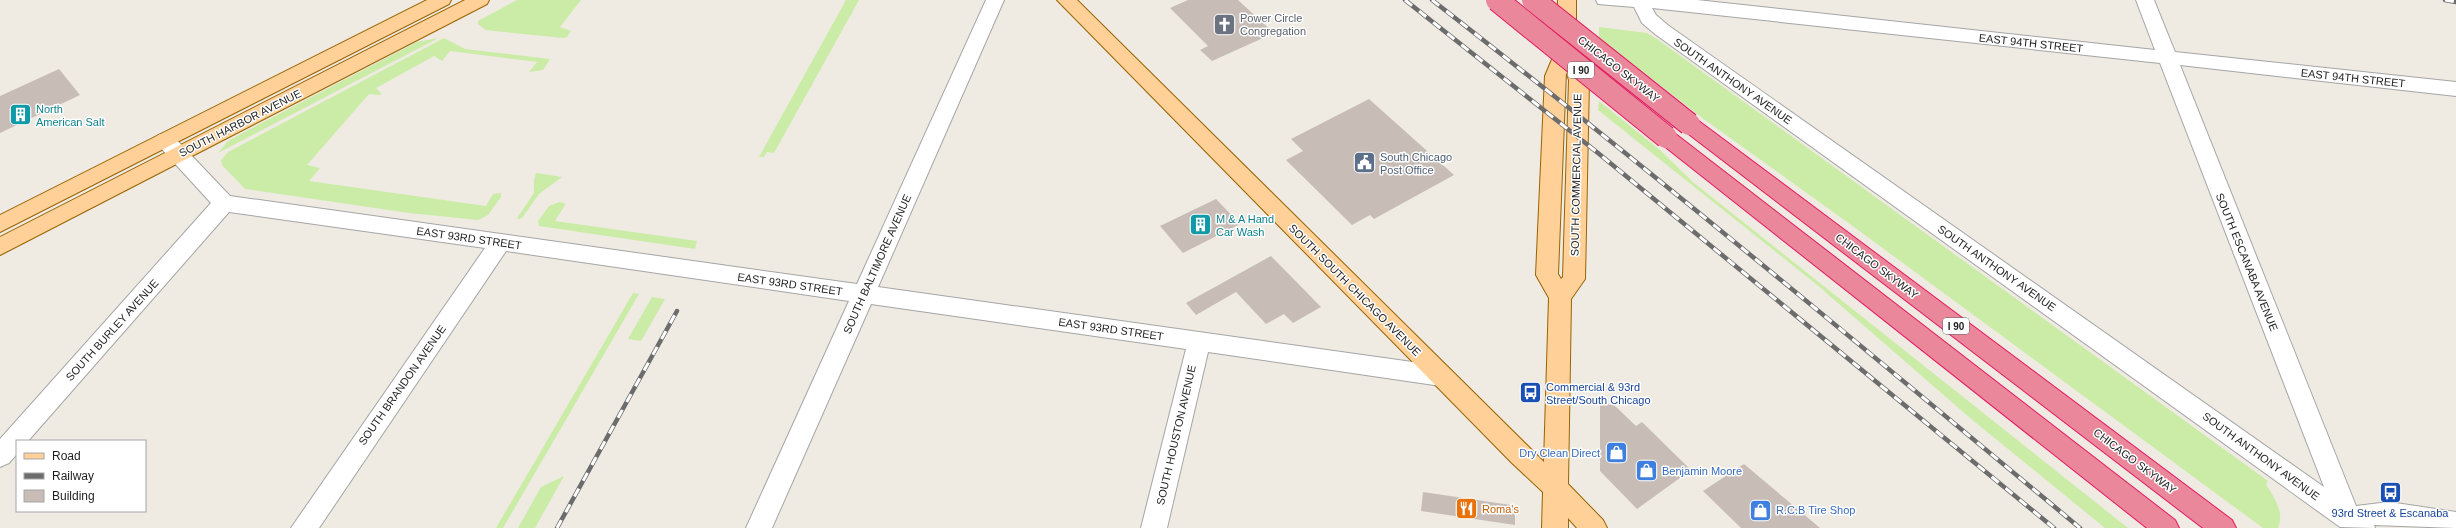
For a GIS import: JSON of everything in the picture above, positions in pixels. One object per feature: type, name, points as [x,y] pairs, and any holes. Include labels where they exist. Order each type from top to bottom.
[{"type":"highway","name":"I 90","points":[[1497,0],[1666,137],[2166,528]]},
{"type":"highway","name":"CHICAGO SKYWAY","points":[[1533,0],[1689,124],[2223,528]]},
{"type":"main road","name":"SOUTH HARBOR AVENUE","points":[[0,247],[172,147],[442,0]]},
{"type":"main road","name":"SOUTH HARBOR AVENUE","points":[[0,224],[172,147],[480,0]]},
{"type":"main road","name":"SOUTH SOUTH CHICAGO AVENUE","points":[[1066,0],[1166,97],[1520,456],[1556,488],[1594,528]]},
{"type":"main road","name":"SOUTH COMMERCIAL AVENUE","points":[[1555,528],[1560,297],[1574,279],[1579,80],[1566,50],[1567,0]]},
{"type":"street","name":"SOUTH BALTIMORE AVENUE","points":[[759,528],[995,0]]},
{"type":"street","name":"EAST 94TH STREET","points":[[1605,0],[1670,3],[2456,89]]},
{"type":"street","name":"SOUTH ANTHONY AVENUE","points":[[1640,2],[1649,19],[1662,30],[2351,525]]},
{"type":"street","name":"SOUTH ESCANABA AVENUE","points":[[2143,2],[2351,525]]},
{"type":"street","points":[[172,147],[224,203]]},
{"type":"street","name":"EAST 93RD STREET","points":[[224,203],[1441,376]]},
{"type":"street","name":"SOUTH BURLEY AVENUE","points":[[0,456],[224,203]]},
{"type":"street","name":"SOUTH BRANDON AVENUE","points":[[304,528],[501,242]]},
{"type":"street","name":"SOUTH HOUSTON AVENUE","points":[[1154,528],[1199,342]]},
{"type":"street","points":[[2351,525],[2369,514],[2388,514],[2456,523]]},
{"type":"green space","points":[[517,0],[581,0],[560,27],[571,31],[567,37],[563,38],[486,30],[478,24],[478,21]]},
{"type":"green space","points":[[846,0],[859,0],[774,153],[767,152],[764,157],[759,157]]},
{"type":"green space","points":[[1599,27],[1647,33],[1657,39],[2268,481],[2266,484],[2278,505],[2280,522],[2278,528],[2263,528],[1854,227],[1701,117],[1599,38]]},
{"type":"green space","points":[[438,38],[218,153],[228,141],[252,128],[417,42]]},
{"type":"green space","points":[[444,38],[465,49],[550,59],[543,70],[529,72],[537,62],[450,51],[442,61],[434,56],[376,88],[382,94],[369,94],[307,165],[320,168],[309,181],[486,206],[493,194],[501,193],[501,197],[488,215],[478,220],[409,213],[245,189],[222,165],[221,160],[228,152]]},
{"type":"green space","points":[[1599,101],[1660,150],[1694,183],[2128,528],[2105,528],[1970,418],[1816,284],[1598,110]]},
{"type":"green space","points":[[536,173],[562,177],[539,194],[522,218],[519,219],[517,218],[534,193],[534,180]]},
{"type":"green space","points":[[559,202],[564,203],[565,205],[555,221],[697,241],[695,249],[539,226],[538,221],[549,206]]},
{"type":"green space","points":[[633,293],[639,294],[503,528],[496,528]]},
{"type":"green space","points":[[652,297],[665,299],[641,341],[628,339]]},
{"type":"green space","points":[[564,476],[535,528],[518,528],[541,487]]},
{"type":"building","name":"Power Circle Congregation","points":[[1188,0],[1238,0],[1274,33],[1212,61],[1200,50],[1208,46],[1170,8]]},
{"type":"building","name":"North American Salt","points":[[59,69],[80,95],[0,133],[0,96]]},
{"type":"building","name":"South Chicago Post Office","points":[[1369,99],[1454,175],[1374,219],[1370,215],[1352,225],[1286,160],[1303,151],[1291,139]]},
{"type":"building","name":"M & A Hand Car Wash","points":[[1216,199],[1240,224],[1183,253],[1160,226]]},
{"type":"building","points":[[1271,256],[1321,307],[1293,323],[1284,314],[1266,324],[1236,292],[1196,315],[1186,303]]},
{"type":"building","points":[[1600,404],[1614,405],[1636,426],[1642,422],[1691,470],[1637,509],[1600,471]]},
{"type":"building","name":"R.C.B Tire Shop","points":[[1744,464],[1820,528],[1741,528],[1703,491]]},
{"type":"building","name":"Roma's","points":[[1423,492],[1511,505],[1515,515],[1515,525],[1421,511]]},
{"type":"railway","points":[[1405,0],[1598,153],[2054,528]]},
{"type":"railway","points":[[1432,0],[1677,195],[2080,528]]},
{"type":"railway","points":[[2445,0],[2456,2]]},
{"type":"railway","points":[[557,528],[677,311]]},
{"type":"place","name":"Power Circle Congregation","points":[[1225,24]]},
{"type":"place","name":"North American Salt","points":[[20,115]]},
{"type":"place","name":"South Chicago Post Office","points":[[1364,163]]},
{"type":"place","name":"M & A Hand Car Wash","points":[[1200,225]]},
{"type":"place","name":"Commercial & 93rd Street/South Chicago","points":[[1530,393]]},
{"type":"place","name":"Dry Clean Direct","points":[[1616,453]]},
{"type":"place","name":"Benjamin Moore","points":[[1646,471]]},
{"type":"place","name":"93rd Street & Escanaba","points":[[2390,493]]},
{"type":"place","name":"Roma's","points":[[1467,509]]},
{"type":"place","name":"R.C.B Tire Shop","points":[[1760,510]]}]
